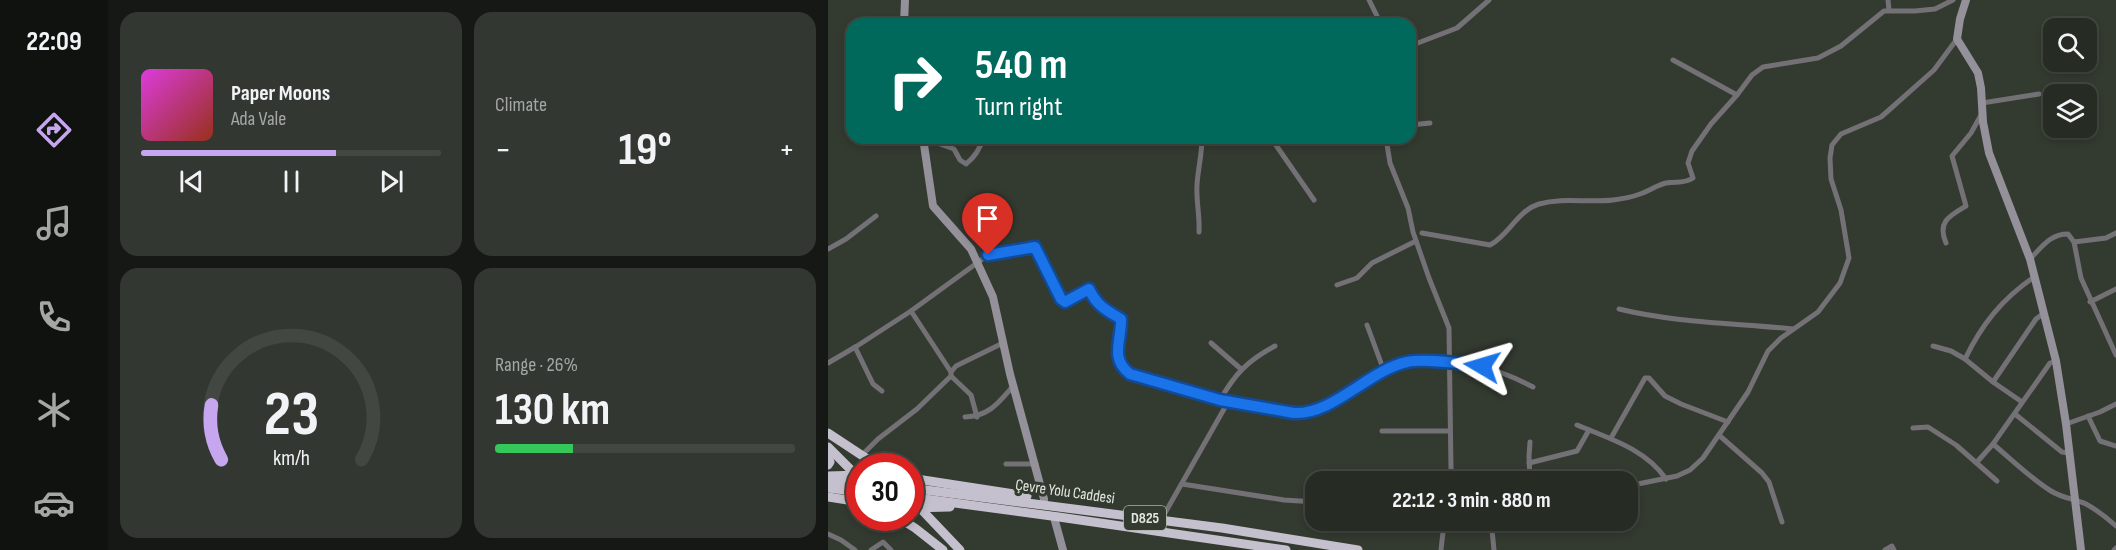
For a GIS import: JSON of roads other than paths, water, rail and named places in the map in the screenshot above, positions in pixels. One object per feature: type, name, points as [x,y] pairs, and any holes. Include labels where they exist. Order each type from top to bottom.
[{"type":"highway","points":[[828,433],[859,453]]},
{"type":"highway","points":[[828,447],[846,466]]},
{"type":"highway","points":[[828,457],[830,462],[828,465]]},
{"type":"highway","points":[[828,476],[846,478]]},
{"type":"highway","points":[[924,480],[1079,504],[1138,517]]},
{"type":"highway","points":[[828,489],[846,483]]},
{"type":"highway","points":[[828,489],[846,491]]},
{"type":"highway","points":[[828,489],[846,496]]},
{"type":"highway","name":"Çevre Yolu Caddesi","points":[[924,489],[1161,520],[1358,550]]},
{"type":"highway","name":"Çevre Yolu Caddesi","points":[[924,499],[1286,550]]},
{"type":"highway","points":[[924,508],[946,507],[1092,527],[1141,529]]},
{"type":"highway","points":[[924,516],[960,550]]},
{"type":"highway","points":[[919,531],[943,550]]},
{"type":"street","points":[[904,18],[906,0]]},
{"type":"street","points":[[1369,0],[1378,18]]},
{"type":"street","points":[[1416,44],[1457,28],[1489,0]]},
{"type":"street","points":[[1888,0],[1889,10]]},
{"type":"street","points":[[1422,233],[1490,246],[1498,241],[1514,221],[1538,204],[1555,201],[1616,200],[1638,195],[1666,183],[1688,182],[1693,178],[1688,163],[1692,151],[1711,124],[1752,75],[1763,67],[1818,58],[1841,46],[1872,19],[1889,10],[1935,9],[1953,0]]},
{"type":"street","points":[[1638,484],[1677,476],[1690,470],[1703,458],[1748,392],[1768,351],[1781,338],[1818,312],[1840,283],[1849,258],[1842,210],[1831,179],[1832,145],[1840,134],[1881,117],[1934,70],[1957,39],[1966,0]]},
{"type":"street","points":[[1957,39],[1978,74],[1989,153],[2030,259],[2056,361],[2081,550]]},
{"type":"street","points":[[1672,60],[1737,95]]},
{"type":"street","points":[[1982,103],[2038,94]]},
{"type":"street","points":[[1946,243],[1942,233],[1944,224],[1949,216],[1966,206],[1952,156],[1971,133],[1982,113]]},
{"type":"street","points":[[1416,124],[1431,123]]},
{"type":"street","points":[[924,144],[933,206],[971,249],[993,297],[1044,499]]},
{"type":"street","points":[[940,144],[954,149],[960,160],[966,164],[981,144]]},
{"type":"street","points":[[1199,232],[1197,185],[1202,144]]},
{"type":"street","points":[[1274,144],[1314,200]]},
{"type":"street","points":[[1387,144],[1390,163],[1408,208],[1416,241],[1449,328],[1449,431],[1452,471]]},
{"type":"street","points":[[828,249],[846,239],[876,216]]},
{"type":"street","points":[[2074,242],[2106,238],[2116,232]]},
{"type":"street","points":[[2030,259],[2050,238],[2059,234],[2068,234],[2074,242],[2081,278],[2090,302],[2116,355]]},
{"type":"street","points":[[1337,285],[1357,278],[1372,263],[1416,241]]},
{"type":"street","points":[[828,363],[911,310],[988,255],[1035,247],[1061,299],[1065,302],[1089,289],[1102,309],[1121,319],[1118,356],[1122,368],[1130,374],[1220,400],[1306,413],[1329,403],[1384,371],[1407,362],[1449,362],[1482,366],[1506,373],[1533,387]]},
{"type":"street","points":[[1965,359],[1977,334],[2010,294],[2034,277]]},
{"type":"street","points":[[2090,302],[2116,288]]},
{"type":"street","points":[[1619,309],[1688,322],[1793,329]]},
{"type":"street","points":[[911,310],[951,374],[971,395],[977,417]]},
{"type":"street","points":[[1993,382],[2036,319],[2044,313]]},
{"type":"street","points":[[1367,325],[1384,371]]},
{"type":"street","points":[[864,453],[916,409],[964,362],[1003,343]]},
{"type":"street","points":[[1211,343],[1241,369]]},
{"type":"street","points":[[1220,400],[1232,379],[1241,369],[1257,356],[1275,346]]},
{"type":"street","points":[[1933,346],[1951,351],[1965,359],[2022,402]]},
{"type":"street","points":[[855,347],[873,384],[882,391]]},
{"type":"street","points":[[1977,462],[2015,414],[2049,363],[2056,361]]},
{"type":"street","points":[[1611,438],[1645,378],[1649,378],[1665,396],[1728,422]]},
{"type":"street","points":[[965,417],[977,417],[989,411],[1014,385]]},
{"type":"street","points":[[1161,520],[1228,402]]},
{"type":"street","points":[[2066,424],[2116,404]]},
{"type":"street","points":[[2015,414],[2062,452],[2069,453]]},
{"type":"street","points":[[2088,416],[2100,441],[2116,446]]},
{"type":"street","points":[[1577,425],[1611,438],[1645,458],[1666,478]]},
{"type":"street","points":[[1913,428],[1928,427],[1956,445],[1997,481]]},
{"type":"street","points":[[1529,463],[1577,451],[1589,430]]},
{"type":"street","points":[[1382,431],[1449,431]]},
{"type":"street","points":[[1720,436],[1769,482],[1782,522]]},
{"type":"street","points":[[1529,471],[1530,442]]},
{"type":"street","points":[[1993,444],[2054,493],[2075,502],[2084,503],[2116,526]]},
{"type":"street","points":[[1006,464],[1036,464]]},
{"type":"street","points":[[1182,484],[1305,501]]},
{"type":"street","points":[[1055,522],[1063,550]]},
{"type":"street","points":[[1442,550],[1443,531]]},
{"type":"street","points":[[1492,531],[1494,550]]},
{"type":"street","points":[[829,534],[855,550]]},
{"type":"street","points":[[871,550],[883,542],[891,550]]},
{"type":"street","points":[[1886,550],[1892,546],[1894,550]]}]
